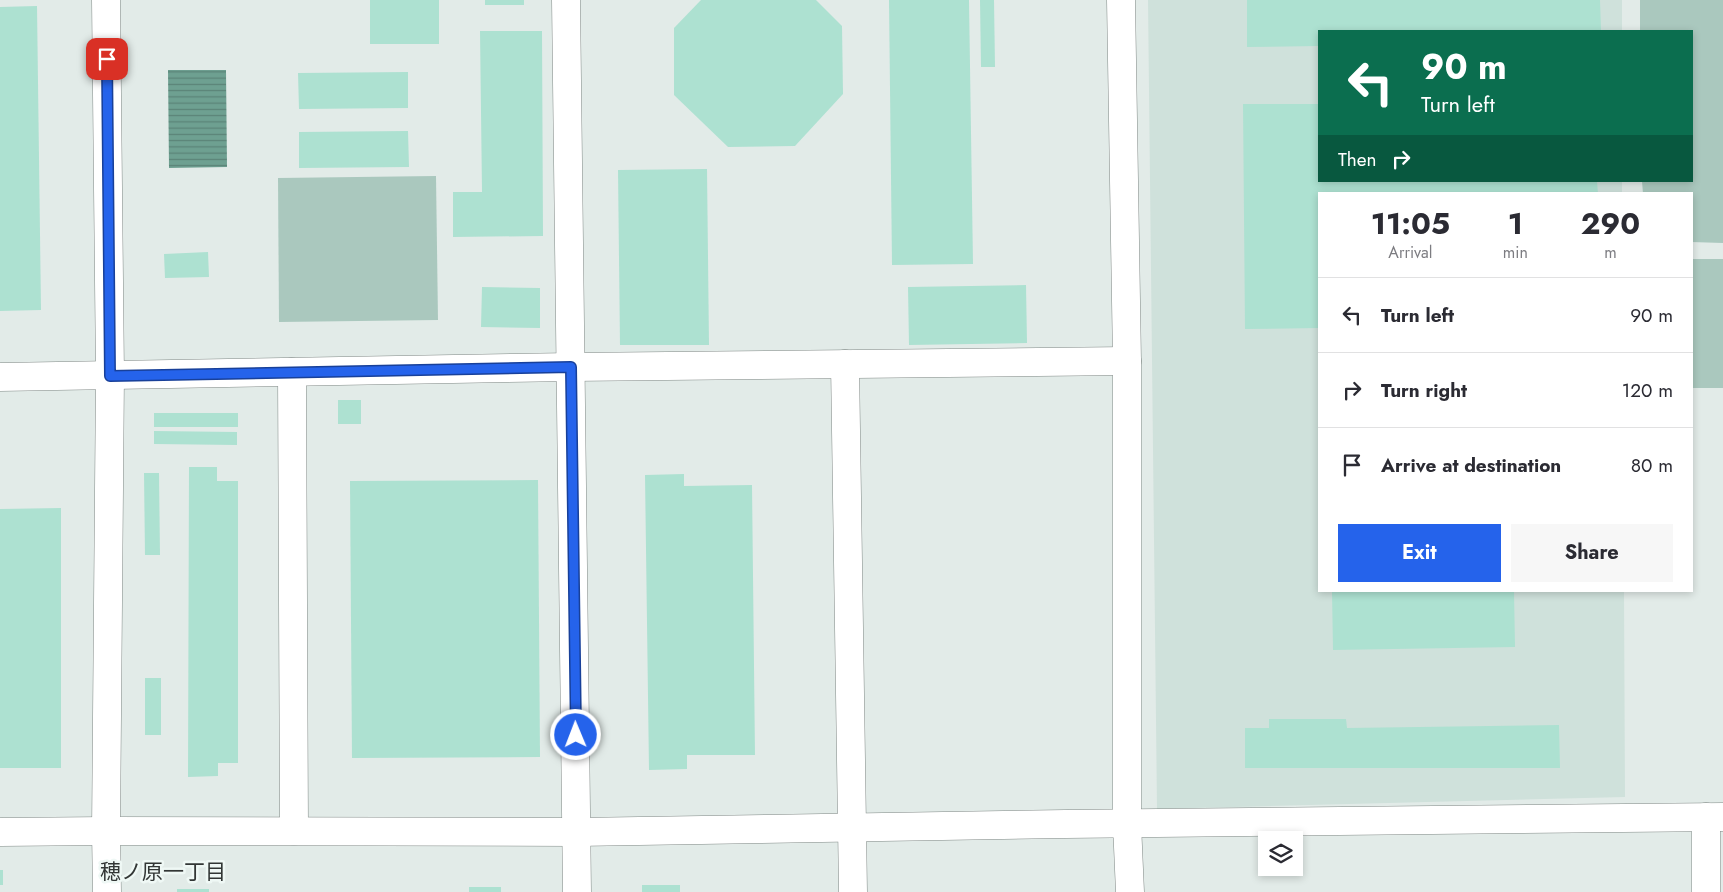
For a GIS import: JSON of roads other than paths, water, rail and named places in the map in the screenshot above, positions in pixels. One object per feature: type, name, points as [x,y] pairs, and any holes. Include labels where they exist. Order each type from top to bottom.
[{"type":"street","points":[[106,0],[110,376],[107,892]]},
{"type":"street","points":[[566,0],[577,892]]},
{"type":"street","points":[[1121,0],[1127,361],[1127,824],[1130,892]]},
{"type":"street","points":[[0,377],[571,367],[1127,361]]},
{"type":"street","points":[[845,364],[853,892]]},
{"type":"street","points":[[292,372],[294,831]]},
{"type":"street","points":[[0,832],[577,832],[1066,824],[1715,817],[1706,892]]},
{"type":"district","name":"穂ノ原一丁目","points":[[163,872]]}]
